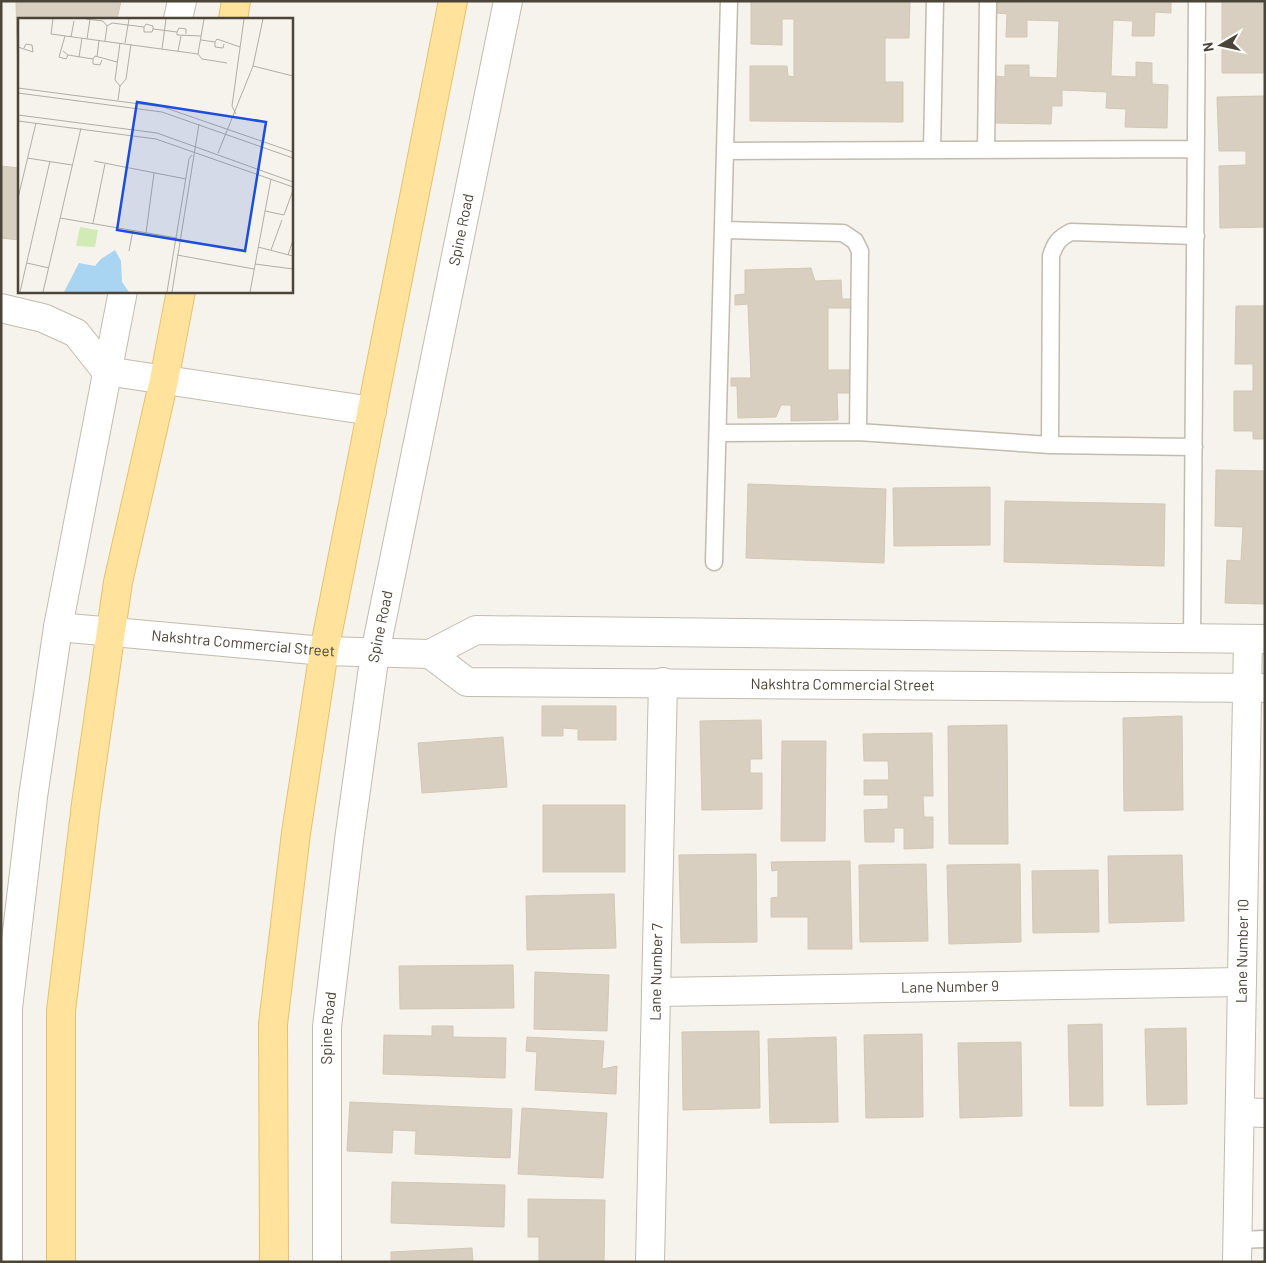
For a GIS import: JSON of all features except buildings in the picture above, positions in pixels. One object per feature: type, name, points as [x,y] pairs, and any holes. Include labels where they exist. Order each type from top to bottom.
[{"type":"main road","points":[[233,18],[236,1]]},
{"type":"main road","points":[[274,1262],[273,1024],[296,833],[324,651],[453,1]]},
{"type":"main road","points":[[61,1262],[61,1011],[86,804],[118,582],[164,380],[181,292]]},
{"type":"street","points":[[178,18],[182,1]]},
{"type":"street","name":"Spine Road","points":[[327,1262],[327,1027],[349,840],[375,654],[508,1]]},
{"type":"street","points":[[8,1262],[8,1008],[33,797],[58,627],[123,292]]},
{"type":"street","points":[[1,308],[43,318],[76,333],[106,371],[372,411]]},
{"type":"street","name":"Nakshtra Commercial Street","points":[[58,627],[375,654],[430,654],[476,630],[1256,639]]},
{"type":"street","name":"Lane Number 10","points":[[1237,1251],[1252,1113],[1242,982],[1256,688],[1256,639]]},
{"type":"street","name":"Nakshtra Commercial Street","points":[[430,654],[467,682],[1256,688]]},
{"type":"street","name":"Lane Number 7","points":[[650,1262],[663,682]]},
{"type":"street","name":"Lane Number 9","points":[[656,992],[1242,982]]},
{"type":"lane","points":[[714,562],[729,1]]},
{"type":"lane","points":[[932,150],[935,1]]},
{"type":"lane","points":[[986,150],[988,1]]},
{"type":"lane","points":[[1192,639],[1197,1]]},
{"type":"lane","points":[[725,151],[1196,149]]},
{"type":"lane","points":[[724,230],[843,233],[855,241],[860,251],[858,432]]},
{"type":"lane","points":[[1050,445],[1051,256],[1055,244],[1060,238],[1071,232],[1196,236]]},
{"type":"lane","points":[[718,433],[858,432],[1050,445],[1194,447]]},
{"type":"lane","points":[[1237,1251],[1265,1239]]}]
